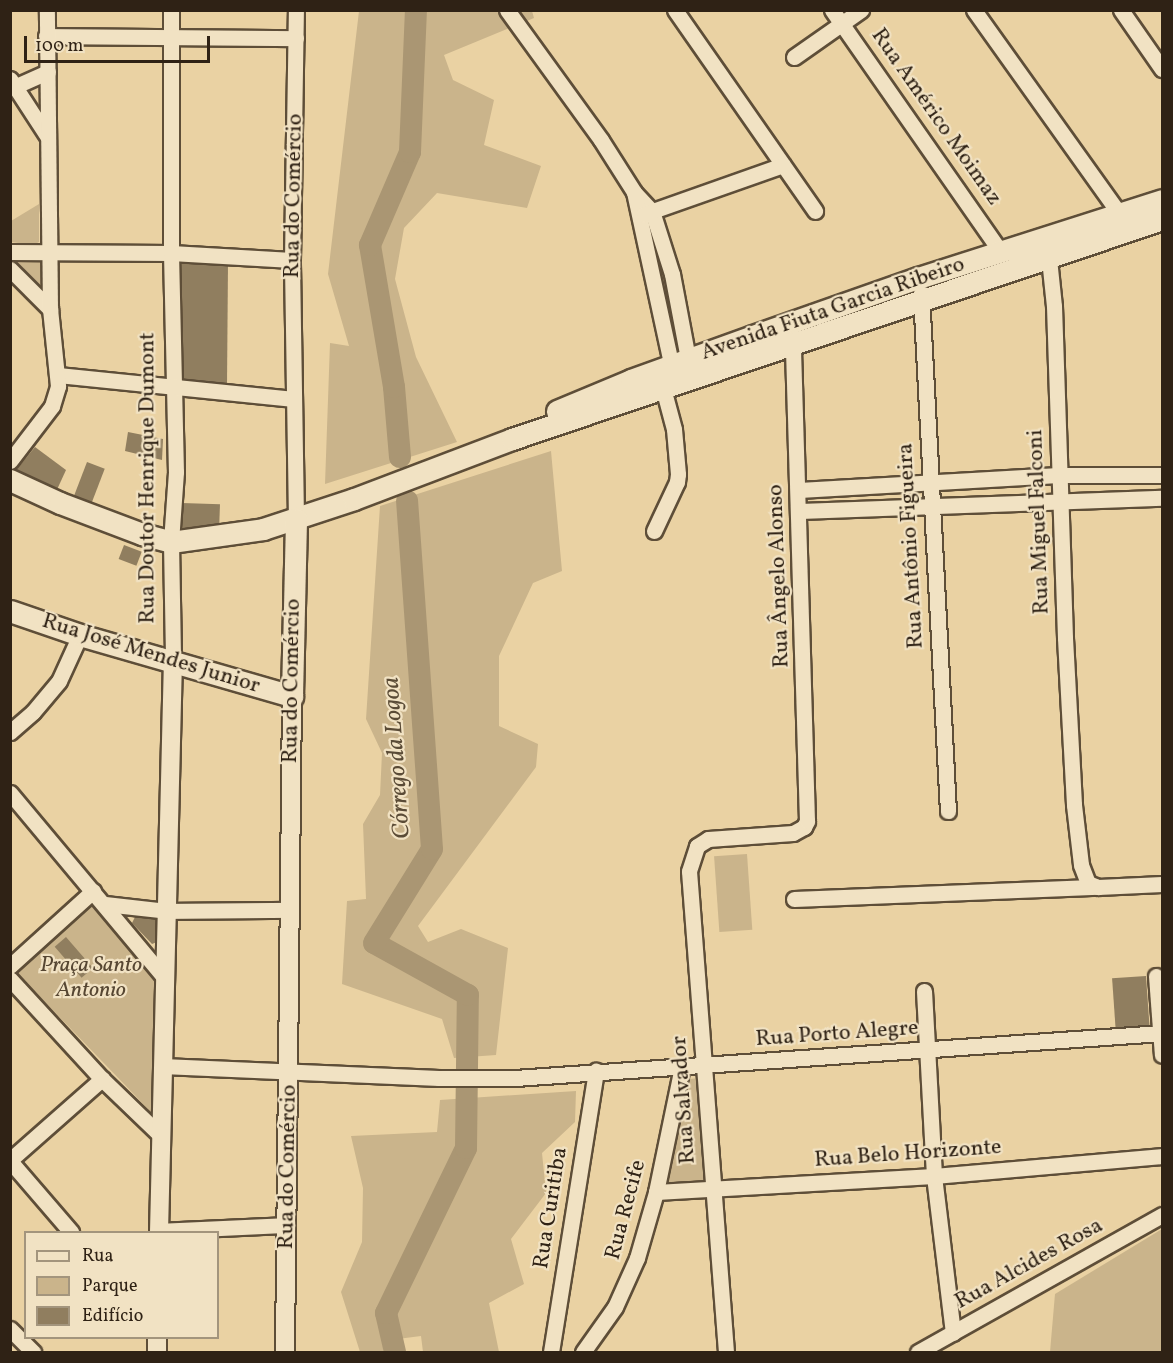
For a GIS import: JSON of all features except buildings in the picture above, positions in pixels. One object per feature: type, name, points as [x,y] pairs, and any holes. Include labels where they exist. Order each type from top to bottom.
[{"type":"main road","name":"Avenida Fiuta Garcia Ribeiro","points":[[171,542],[262,529],[296,519],[512,439],[542,418],[678,375],[793,345],[922,301],[1119,213],[1162,200]]},
{"type":"main road","name":"Avenida Fiuta Garcia Ribeiro","points":[[678,375],[793,323],[918,278],[1001,252],[1047,247],[1162,219]]},
{"type":"main road","points":[[10,480],[60,503],[142,534],[171,542]]},
{"type":"main road","name":"Rua do Comércio","points":[[292,696],[296,519]]},
{"type":"main road","name":"Rua José Mendes Junior","points":[[10,610],[80,635],[292,696]]},
{"type":"street","points":[[10,460],[43,419],[57,394],[58,375],[50,309],[47,10]]},
{"type":"street","name":"Rua Doutor Henrique Dumont","points":[[159,1231],[163,976],[167,911],[172,661],[171,542],[176,472],[171,253],[171,10]]},
{"type":"street","name":"Rua do Comércio","points":[[296,10],[292,260],[296,519]]},
{"type":"street","points":[[507,10],[601,140],[634,192],[672,274],[678,375],[674,429],[678,474],[677,482],[654,531]]},
{"type":"street","points":[[675,10],[814,211]]},
{"type":"street","name":"Rua Américo Moimaz","points":[[832,10],[1001,252]]},
{"type":"street","points":[[794,57],[861,10]]},
{"type":"street","points":[[974,10],[1119,213]]},
{"type":"street","points":[[1121,10],[1162,69]]},
{"type":"street","points":[[46,36],[296,38]]},
{"type":"street","points":[[47,136],[13,83],[48,72]]},
{"type":"street","points":[[645,214],[783,165]]},
{"type":"street","name":"Rua Miguel Falconi","points":[[1047,247],[1054,306],[1059,501],[1074,805],[1083,875],[1088,883],[1098,886]]},
{"type":"street","points":[[10,252],[171,253],[292,260]]},
{"type":"street","points":[[10,269],[50,309]]},
{"type":"street","name":"Rua Antônio Figueira","points":[[918,278],[922,301],[929,482],[948,811]]},
{"type":"street","name":"Rua Ângelo Alonso","points":[[698,846],[708,839],[784,834],[804,827],[808,792],[793,323]]},
{"type":"street","points":[[58,375],[175,385],[294,399]]},
{"type":"street","points":[[799,490],[1059,475],[1162,475]]},
{"type":"street","points":[[800,511],[1162,498]]},
{"type":"street","points":[[10,732],[33,712],[59,681],[80,635]]},
{"type":"street","name":"Rua do Comércio","points":[[285,1353],[290,1071],[292,696]]},
{"type":"street","points":[[10,793],[163,976]]},
{"type":"street","name":"Rua Salvador","points":[[698,846],[689,871],[726,1353]]},
{"type":"street","points":[[794,899],[1162,884]]},
{"type":"street","points":[[10,966],[93,891]]},
{"type":"street","points":[[105,904],[167,911],[291,910]]},
{"type":"street","points":[[1156,976],[1162,1055]]},
{"type":"street","points":[[10,979],[102,1078],[160,1136]]},
{"type":"street","points":[[924,991],[934,1176],[953,1333]]},
{"type":"street","name":"Rua Porto Alegre","points":[[162,1066],[439,1078],[515,1078],[1162,1033]]},
{"type":"street","name":"Rua Recife","points":[[583,1353],[615,1307],[629,1282],[656,1192],[682,1067]]},
{"type":"street","name":"Rua Curitiba","points":[[551,1353],[596,1071]]},
{"type":"street","points":[[69,1231],[10,1161],[102,1078]]},
{"type":"street","name":"Rua Belo Horizonte","points":[[656,1192],[934,1176],[1162,1155]]},
{"type":"street","name":"Rua Alcides Rosa","points":[[918,1353],[1162,1215]]},
{"type":"street","points":[[180,1231],[287,1226]]},
{"type":"street","points":[[10,1329],[33,1353]]},
{"type":"green space","points":[[359,11],[532,11],[534,18],[444,55],[453,80],[494,100],[484,145],[541,166],[527,208],[437,193],[404,228],[395,279],[416,357],[457,442],[325,484],[330,343],[349,346],[328,274]]},
{"type":"green space","points":[[39,204],[39,242],[33,245],[11,242],[11,221]]},
{"type":"green space","points":[[10,258],[42,260],[45,295],[11,265]]},
{"type":"green space","points":[[551,451],[562,571],[533,583],[499,656],[499,726],[538,744],[536,767],[418,926],[428,942],[461,929],[508,948],[496,1055],[454,1058],[442,1019],[342,984],[347,901],[366,899],[363,824],[380,795],[382,753],[366,719],[380,506]]},
{"type":"green space","points":[[747,854],[752,930],[719,932],[714,856]]},
{"type":"green space","name":"Praça Santo Antonio","points":[[93,901],[154,978],[152,1113],[16,972]]},
{"type":"green space","points":[[700,1078],[706,1188],[665,1187],[689,1079]]},
{"type":"green space","points":[[576,1091],[575,1122],[542,1153],[546,1193],[511,1239],[524,1284],[489,1303],[499,1352],[423,1352],[421,1336],[382,1341],[384,1352],[360,1352],[341,1292],[362,1242],[363,1188],[351,1136],[437,1132],[440,1100]]},
{"type":"green space","points":[[1162,1229],[1162,1352],[1050,1352],[1055,1294]]},
{"type":"waterway","name":"Córrego da Logoa","points":[[400,457],[394,387],[370,245],[410,152],[416,10]]},
{"type":"waterway","name":"Córrego da Logoa","points":[[395,1352],[386,1313],[466,1148],[468,995],[374,943],[432,849],[407,501]]}]
